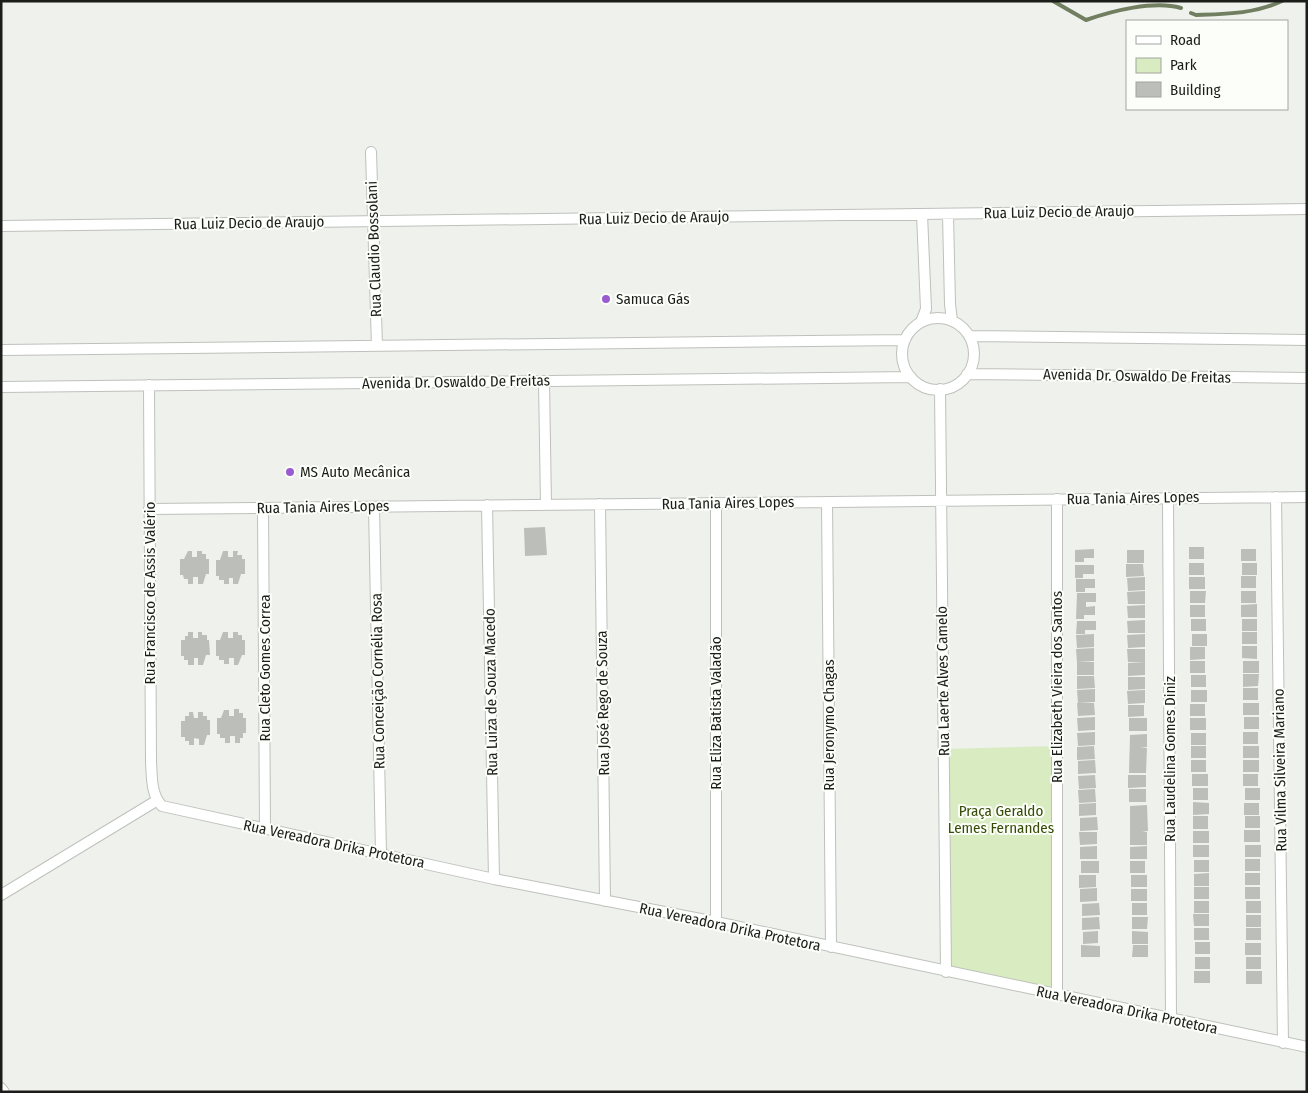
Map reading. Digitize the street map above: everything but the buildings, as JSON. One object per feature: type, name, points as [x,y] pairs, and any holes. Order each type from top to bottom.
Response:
[{"type":"street","name":"Rua Claudio Bossolani","points":[[371,152],[377,346]]},
{"type":"street","name":"Rua Luiz Decio de Araujo","points":[[1,226],[1307,209]]},
{"type":"street","points":[[921,322],[926,309],[922,214]]},
{"type":"street","points":[[948,214],[952,321]]},
{"type":"street","points":[[937,318],[952,321],[970,336],[973,344],[974,360],[967,374],[955,385],[940,389],[924,386],[911,377],[903,357],[905,340],[921,322],[937,318]]},
{"type":"street","points":[[970,336],[1307,340]]},
{"type":"street","points":[[1,350],[905,340]]},
{"type":"street","name":"Avenida Dr. Oswaldo De Freitas","points":[[967,374],[1307,378]]},
{"type":"street","name":"Avenida Dr. Oswaldo De Freitas","points":[[1,387],[911,377]]},
{"type":"street","points":[[544,381],[546,505]]},
{"type":"street","name":"Rua Francisco de Assis Valério","points":[[149,386],[151,762],[156,800]]},
{"type":"street","name":"Rua Laerte Alves Camelo","points":[[940,389],[946,972]]},
{"type":"street","name":"Rua Vilma Silveira Mariano","points":[[1276,497],[1284,1043]]},
{"type":"street","name":"Rua Tania Aires Lopes","points":[[150,509],[1307,497]]},
{"type":"street","name":"Rua Laudelina Gomes Diniz","points":[[1168,498],[1171,1019]]},
{"type":"street","name":"Rua Elizabeth Vieira dos Santos","points":[[1057,499],[1057,995]]},
{"type":"street","name":"Rua Jeronymo Chagas","points":[[827,502],[831,947]]},
{"type":"street","name":"Rua Eliza Batista Valadão","points":[[716,503],[716,922]]},
{"type":"street","name":"Rua José Rego de Souza","points":[[600,504],[605,901]]},
{"type":"street","name":"Rua Luiza de Souza Macedo","points":[[488,505],[494,878]]},
{"type":"street","name":"Rua Conceição Cornélia Rosa","points":[[374,507],[381,854]]},
{"type":"street","name":"Rua Cleto Gomes Correa","points":[[263,508],[265,829]]},
{"type":"street","points":[[1,895],[156,800]]},
{"type":"street","name":"Rua Vereadora Drika Protetora","points":[[156,800],[162,806],[381,854],[605,901],[716,922],[1307,1047]]},
{"type":"street","points":[[1,1088],[4,1092]]},
{"type":"green space","name":"Praça Geraldo Lemes Fernandes","points":[[1057,746],[1057,995],[946,972],[944,749]]},
{"type":"waterway","points":[[1053,1],[1086,20],[1120,10],[1146,6],[1158,5],[1181,8]]},
{"type":"waterway","points":[[1191,13],[1196,15],[1240,12],[1261,9],[1282,1]]},
{"type":"place","name":"Samuca Gás","points":[[606,299]]},
{"type":"place","name":"MS Auto Mecânica","points":[[290,472]]}]
